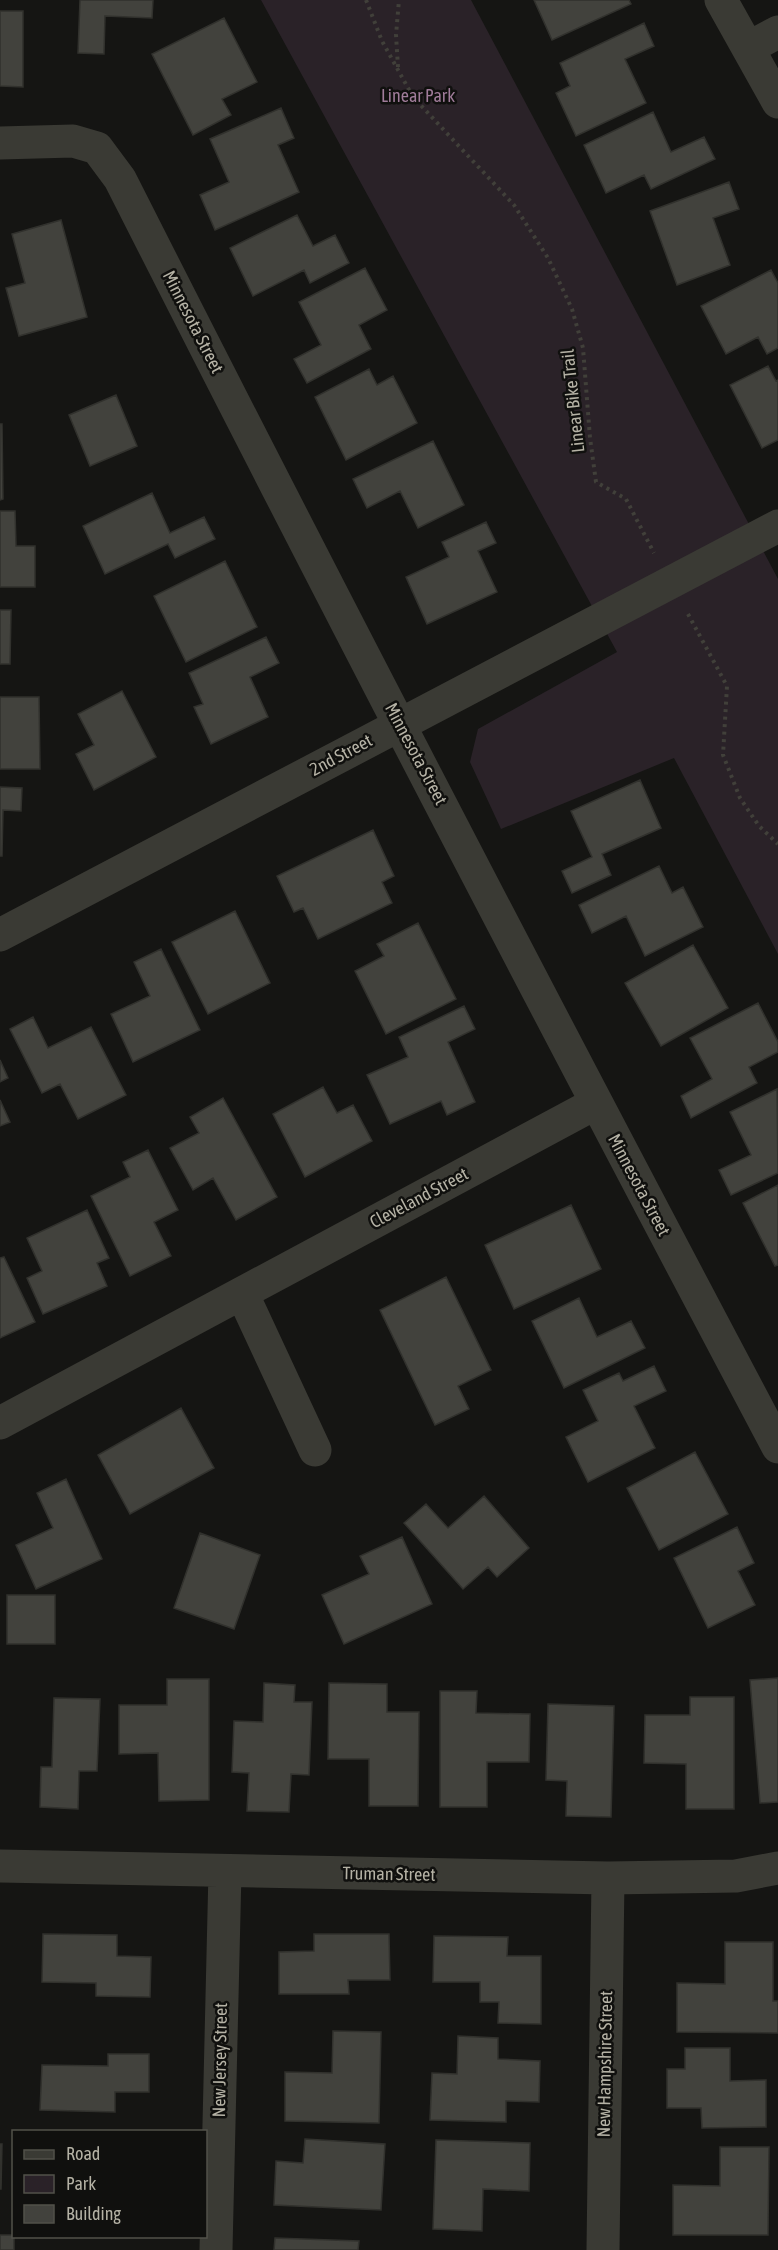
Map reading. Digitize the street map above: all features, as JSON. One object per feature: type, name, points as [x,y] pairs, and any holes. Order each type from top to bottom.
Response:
[{"type":"street","points":[[721,0],[778,102]]},
{"type":"street","points":[[748,48],[778,32]]},
{"type":"street","name":"Minnesota Street","points":[[0,142],[73,141],[97,148],[120,178],[267,470],[778,1448]]},
{"type":"street","name":"2nd Street","points":[[0,935],[778,526]]},
{"type":"street","name":"Cleveland Street","points":[[0,1423],[596,1103]]},
{"type":"street","points":[[242,1293],[315,1450]]},
{"type":"street","name":"Truman Street","points":[[0,1866],[608,1878],[736,1876],[778,1868]]},
{"type":"street","name":"New Jersey Street","points":[[216,2250],[225,1870]]},
{"type":"street","name":"New Hampshire Street","points":[[603,2250],[608,1878]]},
{"type":"path","name":"Linear Bike Trail","points":[[366,0],[382,41],[413,97],[514,205],[548,258],[572,309],[583,348],[596,482],[626,499],[654,551]]},
{"type":"path","name":"Linear Bike Trail","points":[[398,67],[396,35],[399,0]]},
{"type":"path","points":[[686,611],[727,686],[723,755],[740,798],[759,826],[778,844]]},
{"type":"green space","name":"Linear Park","points":[[261,0],[471,0],[778,579],[778,954],[674,758],[501,829],[470,762],[478,729],[617,652]]},
{"type":"building","points":[[80,0],[153,0],[152,18],[105,16],[104,54],[78,53]]},
{"type":"building","points":[[534,0],[629,0],[631,4],[552,40]]},
{"type":"building","points":[[0,11],[23,11],[23,87],[0,86]]},
{"type":"building","points":[[224,18],[257,82],[222,99],[231,115],[193,135],[152,54]]},
{"type":"building","points":[[644,23],[654,46],[625,59],[646,103],[576,136],[556,93],[570,86],[560,63]]},
{"type":"building","points":[[281,108],[294,138],[278,145],[299,192],[215,230],[200,195],[229,182],[210,139]]},
{"type":"building","points":[[653,112],[671,152],[704,137],[715,159],[651,189],[644,175],[606,193],[584,145]]},
{"type":"building","points":[[729,182],[739,209],[713,218],[730,265],[677,285],[650,211]]},
{"type":"building","points":[[297,215],[313,246],[335,235],[349,263],[310,283],[304,270],[253,296],[230,248]]},
{"type":"building","points":[[61,220],[87,317],[19,336],[6,288],[25,283],[12,234]]},
{"type":"building","points":[[365,268],[387,310],[359,325],[371,349],[307,383],[294,359],[321,345],[299,302]]},
{"type":"building","points":[[771,270],[778,283],[778,348],[767,354],[758,337],[726,354],[701,306]]},
{"type":"building","points":[[768,366],[776,381],[778,380],[778,440],[762,448],[730,385]]},
{"type":"building","points":[[369,369],[377,385],[393,376],[417,423],[346,460],[315,397]]},
{"type":"building","points":[[116,395],[137,446],[90,466],[69,415]]},
{"type":"building","points":[[0,424],[2,424],[3,499],[0,500]]},
{"type":"building","points":[[433,441],[464,505],[418,528],[400,491],[367,508],[353,479]]},
{"type":"building","points":[[152,493],[170,533],[204,517],[215,539],[175,558],[168,544],[105,574],[83,526]]},
{"type":"building","points":[[0,511],[15,511],[16,546],[35,546],[35,587],[0,587]]},
{"type":"building","points":[[486,522],[496,543],[478,551],[497,592],[427,624],[406,577],[449,557],[442,542]]},
{"type":"building","points":[[225,561],[257,627],[186,662],[154,596]]},
{"type":"building","points":[[0,610],[11,610],[10,664],[0,664]]},
{"type":"building","points":[[266,637],[279,663],[250,677],[268,717],[211,744],[194,707],[203,704],[189,673]]},
{"type":"building","points":[[122,691],[156,757],[94,790],[76,754],[94,745],[78,714]]},
{"type":"building","points":[[0,697],[39,697],[40,769],[0,769]]},
{"type":"building","points":[[640,780],[661,828],[602,854],[611,875],[572,893],[562,871],[592,857],[571,811]]},
{"type":"building","points":[[0,787],[22,788],[21,811],[3,810],[2,856],[0,856]]},
{"type":"building","points":[[373,830],[394,876],[382,882],[392,903],[318,939],[303,908],[294,912],[277,876]]},
{"type":"building","points":[[659,866],[672,893],[683,887],[703,927],[645,956],[626,916],[592,933],[579,905]]},
{"type":"building","points":[[235,911],[270,983],[208,1014],[172,942]]},
{"type":"building","points":[[418,923],[456,999],[386,1034],[355,971],[384,956],[377,944]]},
{"type":"building","points":[[693,945],[728,1008],[661,1046],[625,983]]},
{"type":"building","points":[[161,949],[200,1030],[133,1062],[111,1014],[150,996],[134,962]]},
{"type":"building","points":[[758,1003],[778,1042],[778,1052],[749,1067],[757,1083],[691,1118],[681,1096],[712,1079],[690,1038]]},
{"type":"building","points":[[464,1006],[475,1029],[448,1042],[475,1102],[447,1115],[441,1101],[390,1124],[367,1075],[408,1057],[399,1037]]},
{"type":"building","points":[[33,1017],[48,1048],[91,1027],[126,1095],[78,1119],[60,1084],[42,1093],[10,1029]]},
{"type":"building","points":[[0,1060],[8,1078],[0,1082]]},
{"type":"building","points":[[323,1087],[337,1113],[353,1105],[372,1141],[305,1177],[273,1114]]},
{"type":"building","points":[[777,1089],[778,1173],[731,1195],[719,1170],[751,1155],[730,1112]]},
{"type":"building","points":[[223,1098],[277,1197],[236,1220],[213,1178],[193,1190],[170,1148],[199,1133],[190,1117]]},
{"type":"building","points":[[0,1100],[10,1122],[0,1126]]},
{"type":"building","points":[[148,1150],[178,1210],[154,1222],[171,1256],[130,1276],[91,1196],[130,1177],[123,1162]]},
{"type":"building","points":[[778,1185],[778,1265],[775,1266],[743,1203]]},
{"type":"building","points":[[571,1205],[601,1269],[514,1309],[485,1245]]},
{"type":"building","points":[[87,1210],[109,1258],[97,1263],[107,1286],[43,1314],[27,1278],[42,1271],[27,1238]]},
{"type":"building","points":[[4,1257],[35,1322],[0,1338],[0,1258]]},
{"type":"building","points":[[446,1277],[491,1370],[458,1386],[469,1409],[435,1425],[380,1310]]},
{"type":"building","points":[[579,1298],[597,1337],[631,1321],[645,1348],[564,1388],[532,1321]]},
{"type":"building","points":[[654,1366],[666,1391],[634,1406],[655,1448],[588,1482],[566,1437],[598,1421],[583,1390],[619,1373],[623,1381]]},
{"type":"building","points":[[181,1408],[214,1468],[130,1514],[98,1455]]},
{"type":"building","points":[[695,1452],[728,1514],[659,1550],[627,1488]]},
{"type":"building","points":[[66,1479],[102,1559],[36,1589],[16,1545],[53,1528],[37,1493]]},
{"type":"building","points":[[484,1496],[529,1548],[497,1577],[488,1567],[463,1589],[404,1523],[426,1504],[448,1528]]},
{"type":"building","points":[[737,1527],[754,1563],[738,1571],[755,1605],[708,1628],[674,1558]]},
{"type":"building","points":[[200,1533],[260,1555],[234,1629],[174,1608]]},
{"type":"building","points":[[402,1537],[432,1604],[344,1644],[322,1595],[369,1574],[360,1556]]},
{"type":"building","points":[[7,1595],[55,1595],[55,1644],[7,1644]]},
{"type":"building","points":[[778,1678],[778,1802],[760,1803],[750,1680]]},
{"type":"building","points":[[167,1679],[209,1679],[209,1800],[159,1801],[158,1753],[119,1754],[119,1705],[167,1705]]},
{"type":"building","points":[[264,1683],[295,1685],[294,1702],[312,1702],[309,1775],[291,1774],[289,1812],[247,1811],[249,1773],[232,1772],[234,1721],[263,1722]]},
{"type":"building","points":[[329,1683],[387,1684],[387,1712],[419,1712],[418,1806],[369,1806],[369,1759],[328,1759]]},
{"type":"building","points":[[440,1691],[477,1691],[476,1713],[530,1714],[529,1762],[487,1762],[487,1807],[440,1807]]},
{"type":"building","points":[[690,1697],[734,1697],[734,1809],[686,1809],[686,1764],[644,1763],[645,1715],[690,1715]]},
{"type":"building","points":[[54,1698],[100,1699],[97,1771],[79,1771],[78,1809],[40,1807],[41,1767],[52,1767]]},
{"type":"building","points":[[548,1704],[614,1706],[611,1817],[566,1816],[567,1781],[546,1780]]},
{"type":"building","points":[[43,1934],[117,1935],[117,1956],[151,1957],[150,1997],[96,1996],[96,1983],[42,1982]]},
{"type":"building","points":[[314,1934],[389,1934],[390,1980],[348,1980],[349,1994],[279,1994],[279,1952],[314,1951]]},
{"type":"building","points":[[434,1936],[508,1937],[507,1956],[541,1956],[541,2024],[498,2023],[499,2002],[480,2002],[480,1982],[433,1982]]},
{"type":"building","points":[[725,1942],[773,1942],[773,2001],[778,2001],[778,2033],[677,2032],[677,1983],[725,1984]]},
{"type":"building","points":[[333,2031],[381,2032],[379,2123],[285,2121],[285,2072],[332,2073]]},
{"type":"building","points":[[458,2036],[498,2038],[498,2059],[540,2061],[539,2102],[506,2101],[506,2122],[430,2120],[432,2073],[457,2074]]},
{"type":"building","points":[[685,2048],[730,2048],[730,2081],[766,2080],[766,2127],[702,2128],[701,2108],[667,2108],[667,2069],[685,2069]]},
{"type":"building","points":[[108,2054],[149,2054],[149,2092],[115,2092],[115,2112],[40,2110],[42,2065],[108,2066]]},
{"type":"building","points":[[305,2139],[385,2144],[381,2210],[274,2205],[276,2161],[303,2163]]},
{"type":"building","points":[[436,2140],[530,2143],[529,2191],[483,2189],[482,2231],[433,2229]]},
{"type":"building","points":[[0,2144],[2,2144],[1,2189],[0,2189]]},
{"type":"building","points":[[720,2147],[769,2147],[768,2235],[673,2235],[673,2185],[720,2186]]},
{"type":"building","points":[[0,2235],[12,2235],[14,2250],[0,2250]]},
{"type":"building","points":[[275,2238],[359,2241],[358,2250],[274,2250]]}]
